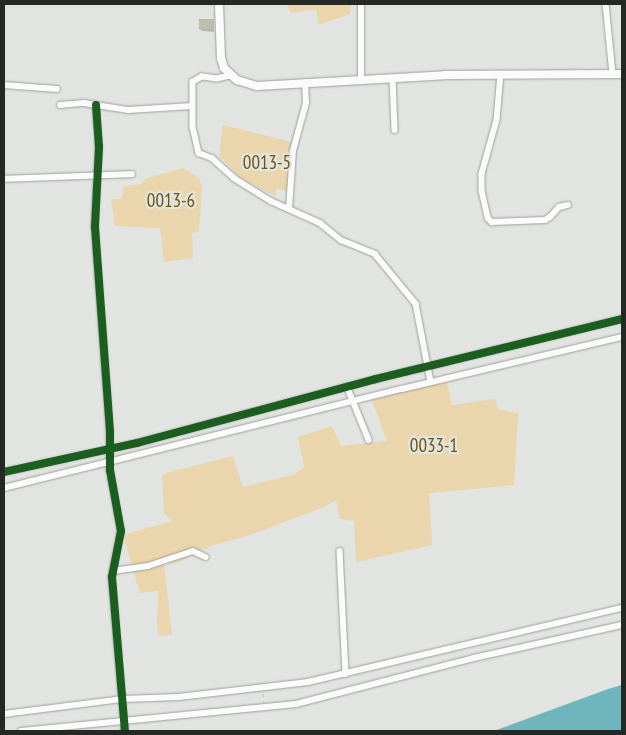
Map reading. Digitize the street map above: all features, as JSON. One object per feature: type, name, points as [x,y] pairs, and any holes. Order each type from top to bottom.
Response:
[{"type":"main road","points":[[219,4],[221,58],[224,68],[230,76],[242,83],[257,86],[501,74],[622,74]]},
{"type":"street","points":[[361,4],[361,80]]},
{"type":"street","points":[[606,4],[613,74]]},
{"type":"street","points":[[501,74],[497,120],[482,174],[482,191],[488,218],[492,222],[545,220],[550,218],[559,206],[568,205]]},
{"type":"street","points":[[230,76],[195,79],[192,88],[193,127],[199,153],[217,162],[234,178],[290,209],[320,223],[342,240],[375,254],[416,304],[430,380]]},
{"type":"street","points":[[393,78],[395,130]]},
{"type":"street","points":[[290,209],[293,152],[306,103],[305,83]]},
{"type":"street","points":[[4,85],[57,89]]},
{"type":"street","points":[[60,105],[78,102],[128,110],[192,106]]},
{"type":"street","points":[[96,106],[99,147],[96,175],[95,227],[110,463],[121,531],[113,571],[125,731]]},
{"type":"street","points":[[4,179],[132,174]]},
{"type":"street","points":[[4,472],[251,414],[347,386],[622,319]]},
{"type":"street","points":[[4,488],[352,402],[430,380],[622,338]]},
{"type":"street","points":[[347,386],[352,402],[370,440]]},
{"type":"street","points":[[113,571],[148,566],[193,551],[206,557]]},
{"type":"street","points":[[340,551],[346,674]]},
{"type":"street","points":[[4,714],[308,682],[622,608]]},
{"type":"street","points":[[21,731],[123,718],[296,704],[474,658],[622,625]]},
{"type":"path","points":[[262,687],[264,708]]},
{"type":"green space","points":[[287,4],[351,4],[350,14],[319,25],[316,9],[291,13]]},
{"type":"green space","name":"0013-5","points":[[223,125],[296,143],[293,193],[277,188],[275,196],[240,177],[219,156]]},
{"type":"green space","name":"0013-6","points":[[183,168],[199,178],[202,185],[199,231],[192,233],[193,258],[164,262],[160,228],[115,226],[111,199],[121,199],[124,186],[142,184],[145,179]]},
{"type":"green space","name":"0033-1","points":[[446,379],[452,405],[495,399],[498,409],[518,413],[514,485],[429,493],[432,545],[356,562],[354,521],[340,519],[336,500],[324,507],[253,534],[211,546],[179,562],[164,564],[172,635],[159,636],[157,626],[158,591],[140,593],[123,535],[172,521],[164,513],[162,476],[166,473],[233,456],[243,487],[293,475],[304,467],[298,437],[332,426],[341,446],[387,441],[371,398]]},
{"type":"water","points":[[622,685],[622,731],[494,731],[608,689]]},
{"type":"building","points":[[199,19],[214,19],[214,29],[199,29]]},
{"type":"cycle path","points":[[96,105],[99,147],[95,227],[110,432],[110,470],[121,531],[112,577],[125,731]]},
{"type":"cycle path","points":[[4,472],[137,443],[376,379],[622,319]]}]
